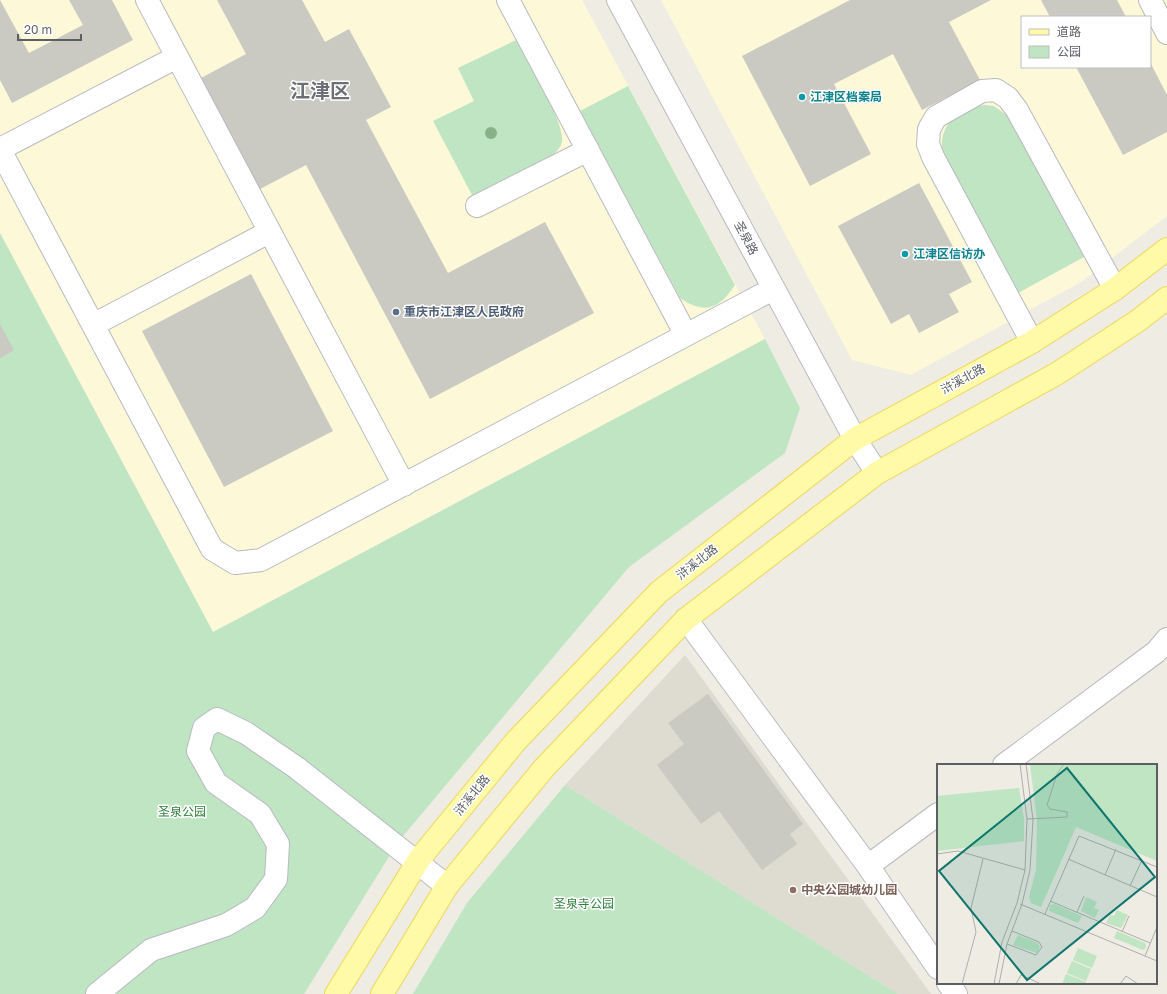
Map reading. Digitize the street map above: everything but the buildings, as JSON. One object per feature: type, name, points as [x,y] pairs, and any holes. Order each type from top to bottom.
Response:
[{"type":"main road","name":"浒溪北路","points":[[336,994],[417,862],[516,741],[659,592],[855,439],[1032,342],[1115,289],[1167,249]]},
{"type":"main road","points":[[382,994],[447,886],[544,768],[686,619],[877,473],[1058,373],[1139,320],[1167,298]]},
{"type":"street","points":[[147,0],[404,485]]},
{"type":"street","points":[[508,0],[686,335]]},
{"type":"street","name":"圣泉路","points":[[618,0],[855,439],[877,473]]},
{"type":"street","points":[[1150,0],[1167,33]]},
{"type":"street","points":[[177,57],[0,150],[212,549],[235,563],[261,560],[774,289]]},
{"type":"street","points":[[1032,342],[933,158],[928,144],[929,129],[936,117],[982,91],[996,90],[1008,98],[1017,110],[1115,289]]},
{"type":"street","points":[[477,206],[588,150]]},
{"type":"street","points":[[93,325],[270,232]]},
{"type":"street","points":[[686,619],[868,866],[937,967]]},
{"type":"street","points":[[1005,764],[1156,652],[1167,639]]},
{"type":"street","points":[[97,994],[151,950],[226,925],[255,908],[276,879],[278,844],[260,814],[216,783],[198,751],[204,728],[217,719],[246,733],[297,768],[447,886]]},
{"type":"street","points":[[868,866],[937,815]]},
{"type":"street","points":[[949,984],[956,994]]},
{"type":"shaded area","name":"重庆市江津区人民政府","points":[[0,0],[582,0],[765,339],[213,632],[0,233]]},
{"type":"shaded area","points":[[661,0],[1167,0],[1167,216],[1081,282],[911,375],[852,360]]},
{"type":"shaded area","name":"中央公园城幼儿园","points":[[685,655],[931,994],[898,994],[565,785]]},
{"type":"green space","points":[[516,40],[551,105],[561,131],[562,141],[560,147],[547,160],[473,197],[433,121],[474,101],[458,68]]},
{"type":"green space","points":[[628,86],[735,285],[723,300],[711,307],[697,307],[680,298],[580,111]]},
{"type":"green space","points":[[985,105],[994,106],[1012,119],[1084,257],[1018,293],[943,156],[943,136],[951,121],[965,110]]},
{"type":"green space","name":"圣泉公园","points":[[0,233],[213,632],[765,339],[800,408],[785,453],[629,567],[398,842],[304,994],[0,994]]},
{"type":"green space","name":"圣泉寺公园","points":[[565,785],[898,994],[413,994],[467,903]]},
{"type":"place","name":"江津区档案局","points":[[802,97]]},
{"type":"place","name":"江津区信访办","points":[[905,254]]},
{"type":"place","name":"重庆市江津区人民政府","points":[[396,312]]},
{"type":"place","name":"中央公园城幼儿园","points":[[793,890]]},
{"type":"district","name":"江津区","points":[[320,91]]}]
